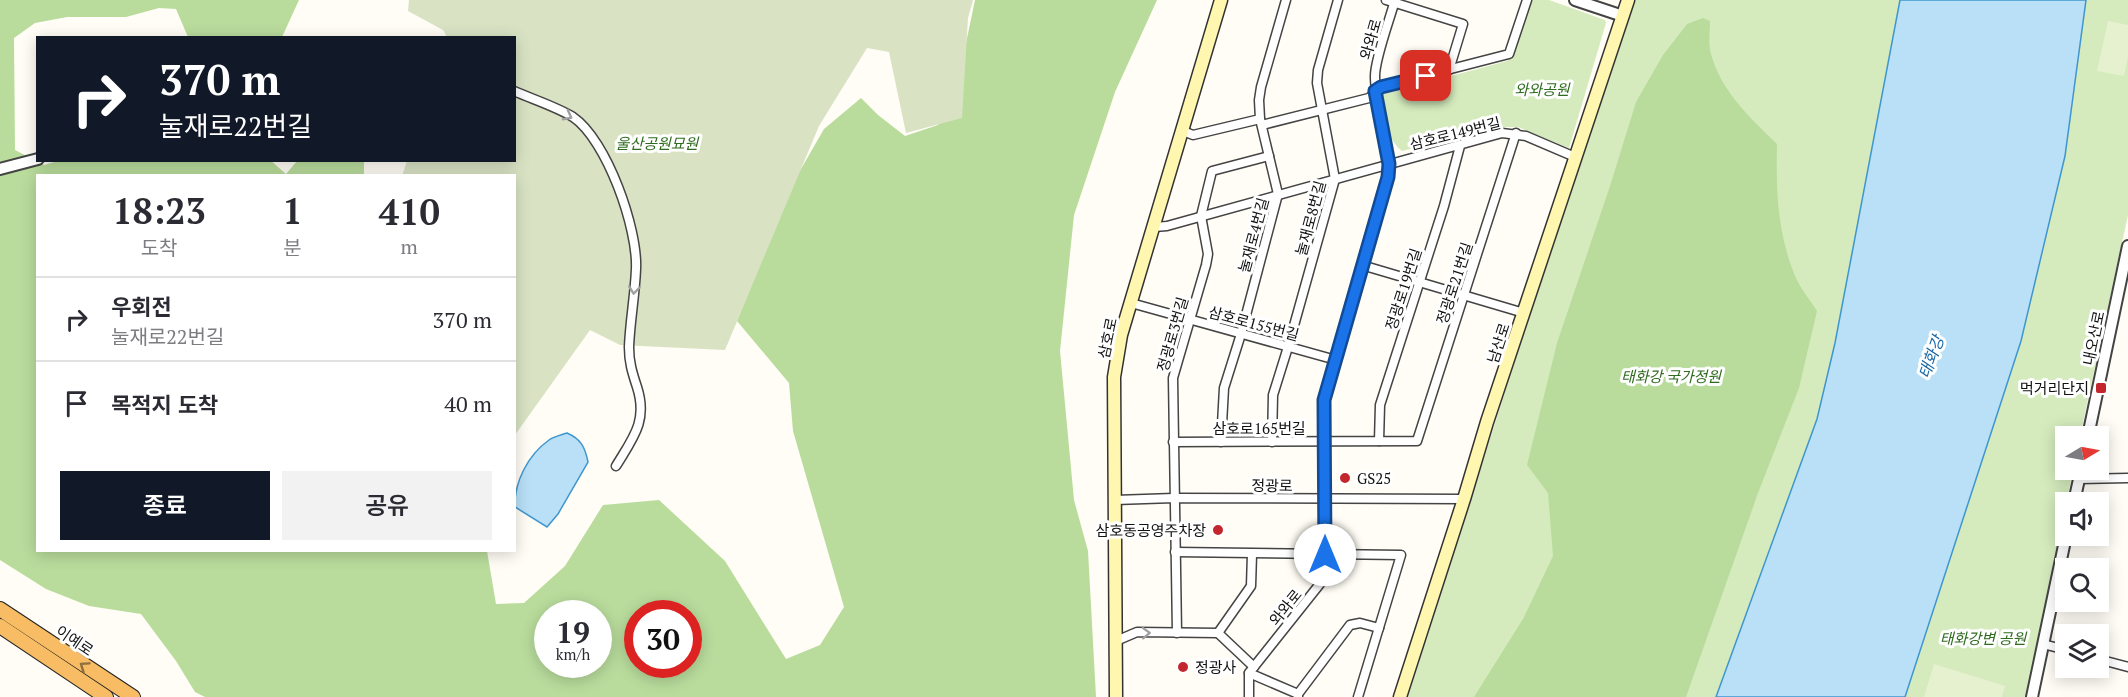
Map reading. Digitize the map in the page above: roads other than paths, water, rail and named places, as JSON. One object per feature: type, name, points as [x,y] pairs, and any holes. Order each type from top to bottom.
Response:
[{"type":"highway","name":"이예로","points":[[0,609],[133,697]]},
{"type":"highway","name":"이예로","points":[[0,626],[106,697]]},
{"type":"main road","name":"삼호로","points":[[1116,697],[1114,377],[1121,335],[1221,0]]},
{"type":"main road","name":"남산로","points":[[1400,697],[1628,0]]},
{"type":"street","name":"눌재로4번길","points":[[1221,442],[1224,387],[1241,334],[1278,194],[1261,122],[1259,100],[1260,87],[1286,0]]},
{"type":"street","name":"눌재로8번길","points":[[1272,442],[1273,394],[1335,179],[1317,83],[1318,70],[1338,0]]},
{"type":"street","points":[[1183,131],[1193,135],[1369,98],[1381,87],[1509,54],[1527,0]]},
{"type":"street","points":[[1575,0],[1623,16]]},
{"type":"street","points":[[1392,1],[1463,24],[1449,70]]},
{"type":"street","name":"와와로","points":[[1252,670],[1323,580],[1325,555],[1324,400],[1365,266],[1388,177],[1389,164],[1375,91],[1376,68],[1392,1]]},
{"type":"street","points":[[516,92],[573,117],[593,136],[622,199],[633,235],[637,268],[629,348],[630,368],[638,388],[642,413],[638,431],[616,466]]},
{"type":"street","name":"삼호로149번길","points":[[1154,227],[1167,226],[1502,133],[1516,134],[1545,143],[1575,157]]},
{"type":"street","name":"정광로21번길","points":[[1417,441],[1516,134]]},
{"type":"street","name":"정광로19번길","points":[[1379,441],[1380,405],[1460,146]]},
{"type":"street","points":[[1201,216],[1212,171],[1269,156]]},
{"type":"street","points":[[0,169],[36,160]]},
{"type":"street","name":"정광로3번길","points":[[1178,633],[1173,378],[1208,254],[1201,216]]},
{"type":"street","name":"내오산로","points":[[2090,426],[2128,246]]},
{"type":"street","points":[[1365,266],[1524,313]]},
{"type":"street","name":"삼호로155번길","points":[[1131,303],[1336,360]]},
{"type":"street","name":"삼호로165번길","points":[[1173,442],[1417,441]]},
{"type":"street","points":[[2109,476],[2128,478]]},
{"type":"street","name":"정광로","points":[[1115,500],[1174,498],[1464,499]]},
{"type":"street","points":[[2032,697],[2064,546]]},
{"type":"street","points":[[1175,552],[1401,555],[1358,697]]},
{"type":"street","points":[[1218,633],[1251,586],[1252,554]]},
{"type":"street","points":[[1116,641],[1137,632],[1218,633],[1252,670],[1298,696],[1350,625],[1360,623],[1379,628]]},
{"type":"street","points":[[2043,644],[2055,647]]},
{"type":"street","points":[[2109,662],[2128,667]]},
{"type":"street","points":[[1250,697],[1252,670]]},
{"type":"water","name":"태화강","points":[[1900,0],[2086,0],[2065,156],[2021,341],[1905,697],[1716,697],[1817,419],[1835,343]]},
{"type":"water","points":[[567,433],[576,438],[582,444],[588,462],[558,514],[547,527],[516,508],[516,493],[529,461],[541,446]]},
{"type":"place","name":"먹거리단지","points":[[2101,388]]},
{"type":"place","name":"GS25","points":[[1345,478]]},
{"type":"place","name":"삼호동공영주차장","points":[[1218,530]]},
{"type":"place","name":"정광사","points":[[1183,667]]},
{"type":"park label","name":"와와공원","points":[[1542,89]]},
{"type":"park label","name":"울산공원묘원","points":[[657,143]]},
{"type":"park label","name":"태화강 국가정원","points":[[1671,376]]},
{"type":"park label","name":"태화강변 공원","points":[[1983,638]]}]
